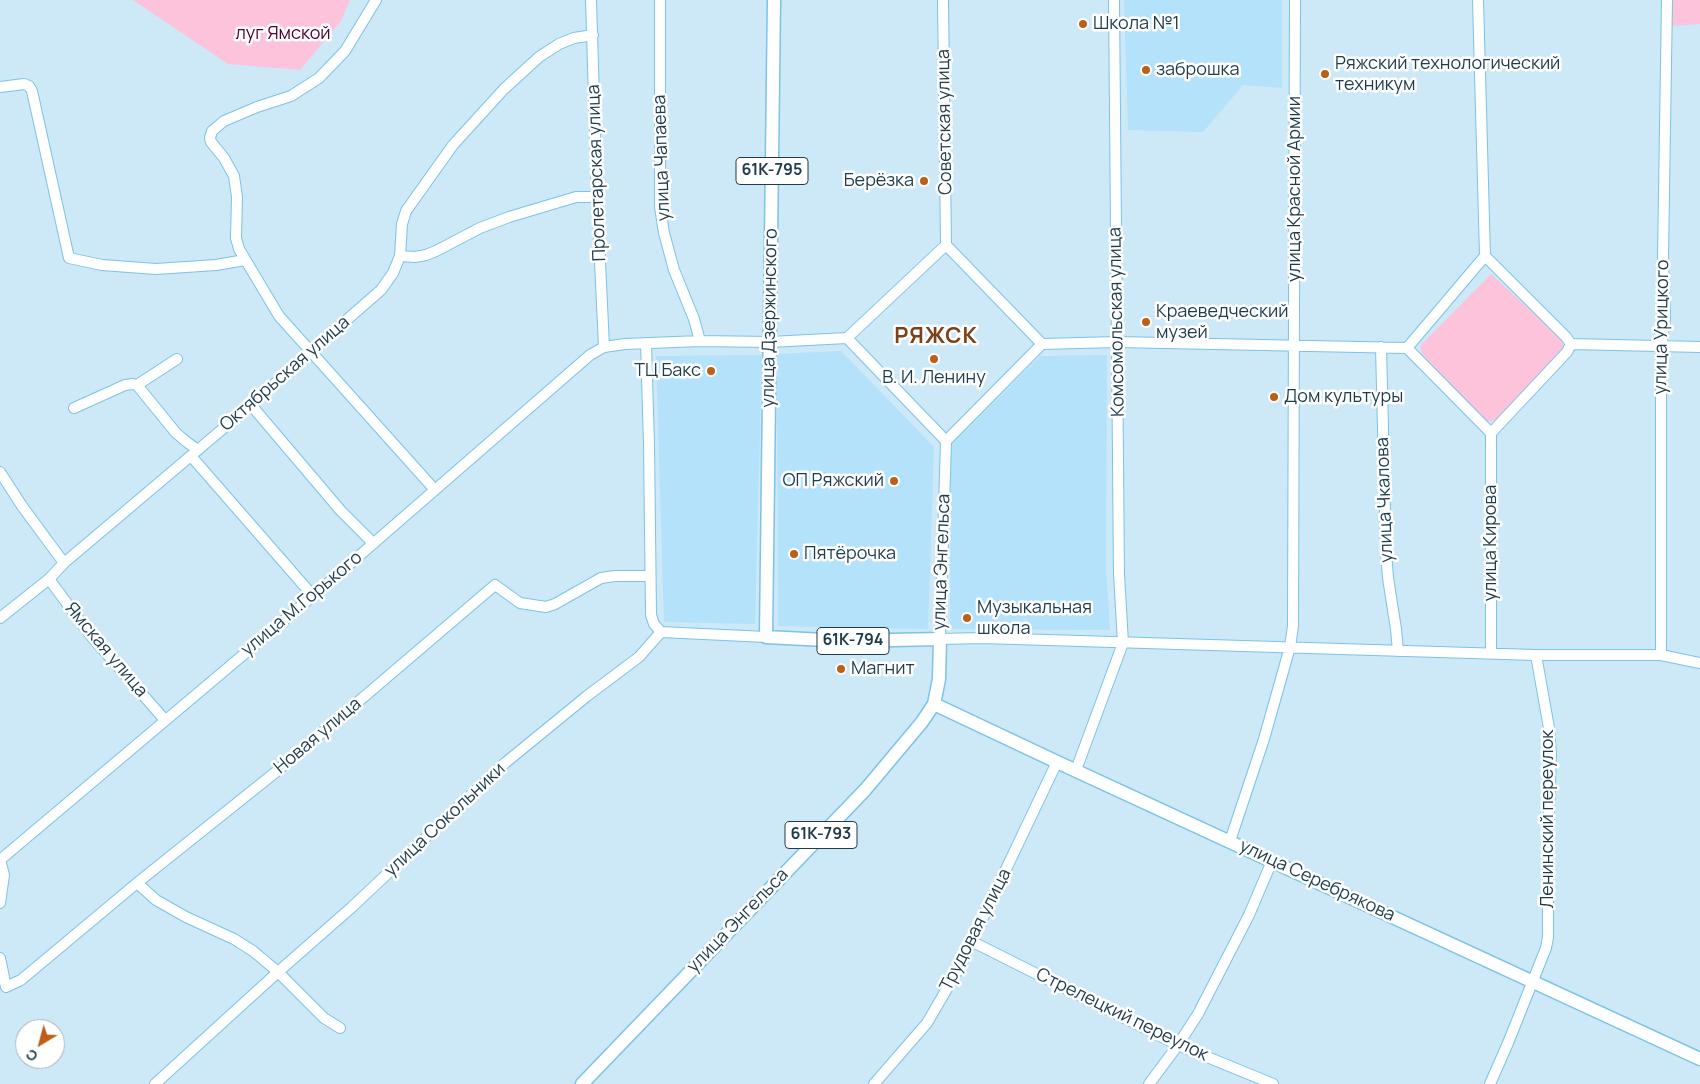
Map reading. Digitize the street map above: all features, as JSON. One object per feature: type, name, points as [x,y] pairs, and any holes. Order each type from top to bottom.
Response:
[{"type":"main road","name":"улица Дзержинского","points":[[766,637],[774,0]]},
{"type":"main road","name":"61К-794","points":[[766,637],[845,641],[940,639]]},
{"type":"main road","name":"улица Энгельса","points":[[582,1084],[864,790],[922,722],[934,704],[939,679],[940,639]]},
{"type":"main road","name":"улица Серебрякова","points":[[934,704],[1700,1059]]},
{"type":"street","points":[[376,0],[345,52],[319,78],[291,96],[257,107],[224,121],[210,134],[211,142],[224,158],[234,176],[237,212],[236,238],[239,249],[279,316],[435,490]]},
{"type":"street","name":"Пролетарская улица","points":[[591,0],[604,346]]},
{"type":"street","name":"улица Чапаева","points":[[660,0],[660,207],[664,233],[674,270],[694,319],[700,341]]},
{"type":"street","name":"Советская улица","points":[[943,0],[946,245]]},
{"type":"street","name":"Комсомольская улица","points":[[1114,0],[1119,574],[1123,643]]},
{"type":"street","name":"улица Красной Армии","points":[[1230,841],[1264,739],[1290,647],[1293,626],[1295,0]]},
{"type":"street","points":[[1407,348],[1485,256],[1478,0]]},
{"type":"street","name":"улица Урицкого","points":[[1661,655],[1661,347],[1665,319],[1663,257],[1667,0]]},
{"type":"street","points":[[593,35],[574,38],[559,44],[539,57],[504,89],[453,145],[406,211],[402,224],[400,256],[415,257],[436,251],[480,228],[508,217],[576,198],[597,197]]},
{"type":"street","points":[[0,87],[24,84],[29,86],[32,91],[69,258],[102,265],[156,269],[216,265],[245,260]]},
{"type":"street","points":[[604,346],[700,341],[770,342],[846,338],[946,245],[1042,344]]},
{"type":"street","name":"Октябрьская улица","points":[[0,618],[49,579],[64,563],[251,406],[311,350],[380,290],[393,273],[400,256]]},
{"type":"street","points":[[1485,256],[1571,344],[1700,347]]},
{"type":"street","points":[[846,338],[946,440],[1042,344],[1117,342],[1407,348],[1491,433],[1567,352],[1571,344]]},
{"type":"street","points":[[646,343],[649,444],[650,615],[654,624],[661,632],[766,637]]},
{"type":"street","name":"улица М.Горького","points":[[0,860],[313,596],[580,362],[604,346]]},
{"type":"street","name":"улица Чкалова","points":[[1380,347],[1387,560],[1398,651]]},
{"type":"street","points":[[74,408],[125,385],[138,385],[177,359]]},
{"type":"street","points":[[138,385],[313,596]]},
{"type":"street","points":[[251,406],[341,512],[373,544]]},
{"type":"street","name":"улица Кирова","points":[[1491,433],[1491,654]]},
{"type":"street","name":"улица Энгельса","points":[[940,639],[946,440]]},
{"type":"street","points":[[0,472],[22,506],[64,563]]},
{"type":"street","name":"Новая улица","points":[[0,958],[6,987],[21,980],[137,883],[277,771],[495,585],[520,603],[546,607],[555,604],[601,578],[650,576]]},
{"type":"street","name":"Ямская улица","points":[[49,579],[92,636],[165,720]]},
{"type":"street","name":"улица Сокольники","points":[[155,1084],[352,907],[505,763],[587,696],[639,657],[661,632]]},
{"type":"street","points":[[940,639],[982,638],[1536,655],[1661,655],[1700,663]]},
{"type":"street","points":[[1076,770],[1123,643]]},
{"type":"street","name":"Ленинский переулок","points":[[1490,1084],[1546,948],[1548,937],[1548,832],[1551,754],[1549,728],[1536,655]]},
{"type":"street","name":"Трудовая улица","points":[[874,1084],[928,1023],[973,942],[1057,762]]},
{"type":"street","points":[[0,860],[4,875],[0,903]]},
{"type":"street","points":[[1149,1084],[1198,1014],[1249,915],[1272,861]]},
{"type":"street","points":[[137,883],[156,900],[186,917],[234,939],[253,951],[278,972],[324,1018],[340,1028]]},
{"type":"street","name":"Стрелецкий переулок","points":[[973,942],[1178,1045],[1273,1084]]},
{"type":"shaded area","points":[[1124,0],[1282,0],[1282,88],[1243,85],[1203,132],[1128,130]]},
{"type":"shaded area","points":[[841,351],[934,447],[928,629],[778,626],[777,354]]},
{"type":"shaded area","points":[[762,355],[755,624],[664,622],[656,356]]},
{"type":"shaded area","points":[[1107,355],[1106,567],[1110,630],[950,629],[951,444],[1041,356]]},
{"type":"green space","name":"луг Ямской","points":[[133,0],[350,0],[341,21],[300,70],[228,64]]},
{"type":"green space","points":[[1672,0],[1700,0],[1700,24],[1672,26]]},
{"type":"green space","points":[[1491,274],[1563,340],[1563,351],[1498,420],[1486,421],[1422,354],[1420,346]]},
{"type":"place","name":"Школа №1","points":[[1083,24]]},
{"type":"place","name":"заброшка","points":[[1146,70]]},
{"type":"place","name":"Ряжский технологический техникум","points":[[1325,74]]},
{"type":"place","name":"Берёзка","points":[[924,181]]},
{"type":"place","name":"Краеведческий музей","points":[[1146,322]]},
{"type":"place","name":"В. И. Ленину","points":[[934,359]]},
{"type":"place","name":"ТЦ Бакс","points":[[711,371]]},
{"type":"place","name":"Дом культуры","points":[[1274,397]]},
{"type":"place","name":"ОП Ряжский","points":[[894,481]]},
{"type":"place","name":"Пятёрочка","points":[[794,554]]},
{"type":"place","name":"Музыкальная школа","points":[[967,618]]},
{"type":"place","name":"Магнит","points":[[841,669]]},
{"type":"district","name":"РЯЖСК","points":[[936,337]]}]
